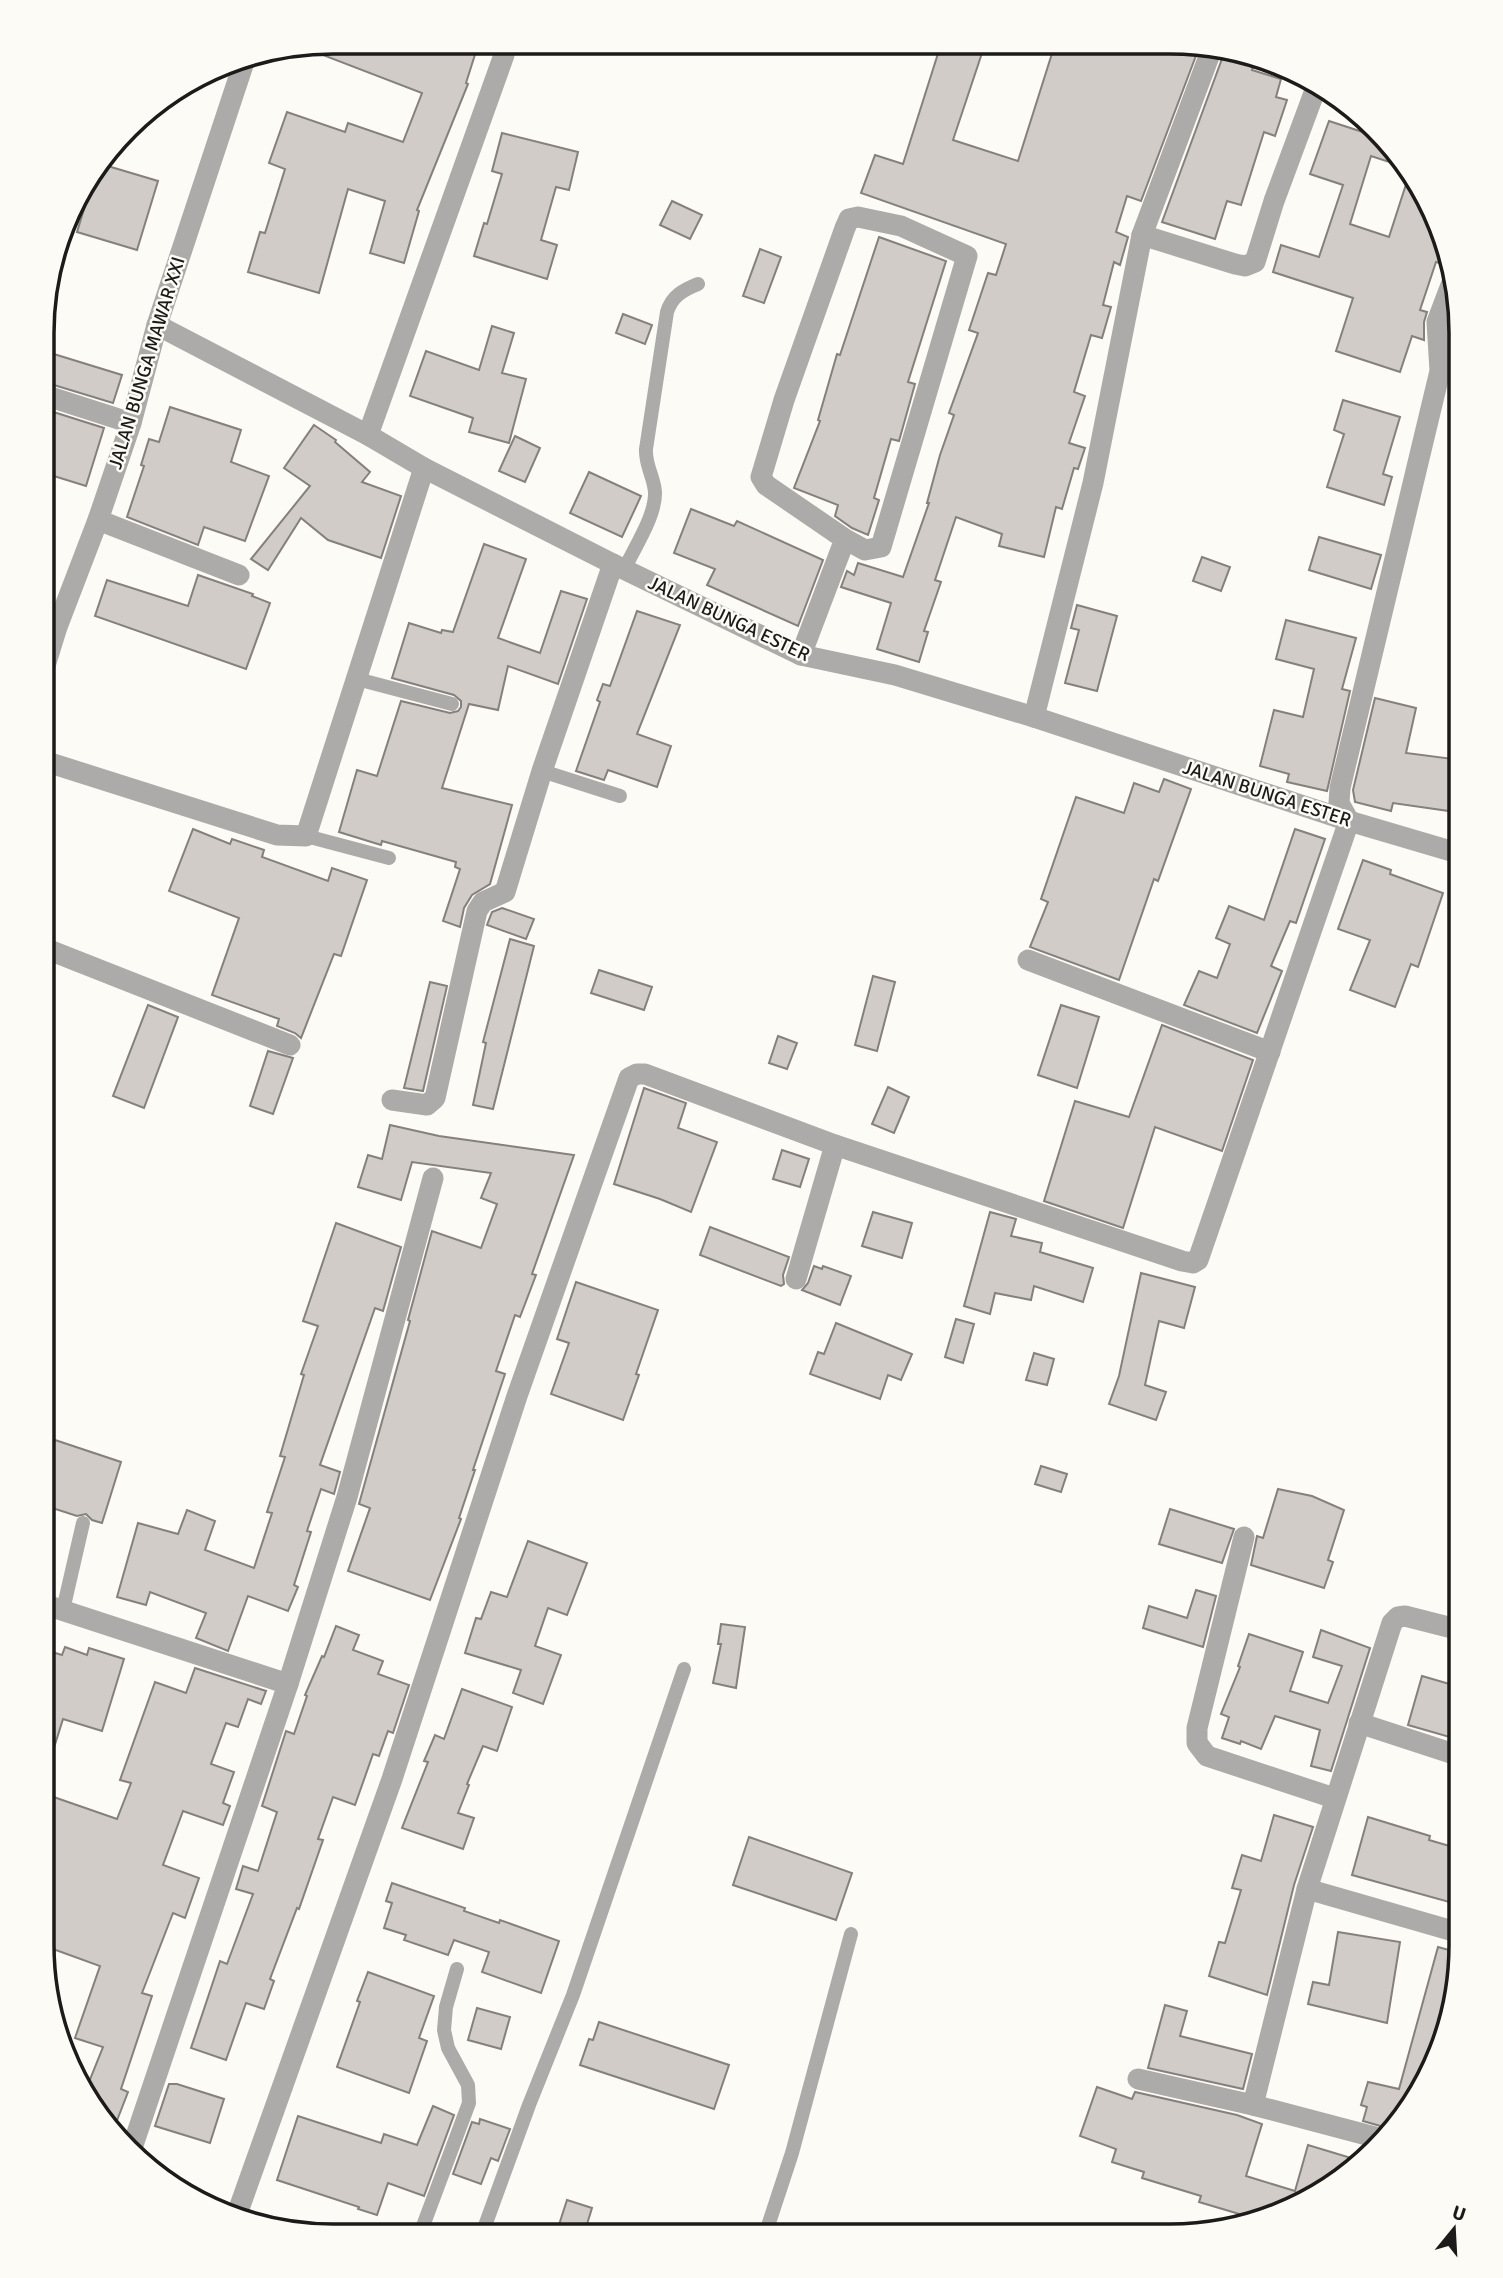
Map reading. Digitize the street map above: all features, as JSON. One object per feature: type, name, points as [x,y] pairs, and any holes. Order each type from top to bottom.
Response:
[{"type":"street","points":[[368,435],[504,55]]},
{"type":"street","points":[[1034,717],[1093,483],[1142,234],[1209,57]]},
{"type":"street","name":"JALAN BUNGA MAWAR XXI","points":[[54,616],[98,520],[131,423],[157,325],[241,70]]},
{"type":"street","points":[[1142,234],[1236,264],[1245,266],[1255,262],[1274,201],[1313,95]]},
{"type":"street","points":[[858,217],[901,226],[967,256],[881,547],[865,550],[845,539],[766,485],[761,477],[784,400],[845,229],[849,219],[858,217]]},
{"type":"street","points":[[241,2208],[392,1779],[517,1396],[627,1082],[633,1076],[645,1074],[835,1145],[1169,1257],[1193,1263],[1201,1255],[1349,821],[1339,803],[1340,788],[1440,371],[1437,323],[1446,298]]},
{"type":"street","name":"JALAN BUNGA ESTER","points":[[157,325],[368,435],[424,468],[618,567],[801,655],[895,675],[1034,717],[1349,821],[1449,850]]},
{"type":"street","points":[[54,398],[131,423]]},
{"type":"street","points":[[54,764],[277,835],[306,836],[424,468]]},
{"type":"street","points":[[98,520],[239,575]]},
{"type":"street","points":[[801,655],[845,539]]},
{"type":"street","points":[[391,1100],[426,1105],[435,1098],[477,911],[483,902],[505,892],[542,771],[618,567]]},
{"type":"street","points":[[54,952],[290,1045]]},
{"type":"street","points":[[1028,961],[1270,1052]]},
{"type":"street","points":[[796,1279],[835,1145]]},
{"type":"street","points":[[135,2141],[288,1684],[347,1497],[433,1178]]},
{"type":"street","points":[[1244,1537],[1197,1728],[1197,1743],[1207,1756],[1334,1798]]},
{"type":"street","points":[[54,1607],[288,1684]]},
{"type":"street","points":[[1253,2105],[1307,1889],[1392,1623],[1396,1618],[1405,1616],[1449,1627]]},
{"type":"street","points":[[1359,1724],[1449,1753]]},
{"type":"street","points":[[1307,1889],[1449,1930]]},
{"type":"street","points":[[1138,2079],[1253,2105],[1373,2136]]},
{"type":"lane","points":[[618,567],[653,509],[655,491],[647,468],[646,449],[667,312],[681,291],[698,284]]},
{"type":"lane","points":[[357,679],[453,704]]},
{"type":"lane","points":[[542,771],[620,796]]},
{"type":"lane","points":[[306,836],[389,858]]},
{"type":"lane","points":[[54,1604],[83,1523]]},
{"type":"lane","points":[[486,2224],[573,1995],[684,1669]]},
{"type":"lane","points":[[769,2224],[792,2153],[851,1934]]},
{"type":"lane","points":[[423,2224],[469,2103],[468,2085],[448,2048],[444,2030],[446,2007],[457,1969]]},
{"type":"building","points":[[475,54],[466,83],[468,84],[417,210],[419,211],[404,263],[370,253],[385,201],[348,189],[319,293],[248,272],[260,232],[265,233],[285,169],[269,163],[287,112],[345,132],[348,123],[403,142],[422,93],[322,55]]},
{"type":"building","points":[[938,54],[982,54],[953,140],[1018,161],[1052,54],[1196,56],[1141,201],[1127,196],[1116,232],[1128,237],[1120,265],[1114,262],[1103,305],[1111,307],[1102,338],[1091,335],[1074,392],[1085,396],[1069,443],[1085,448],[1078,469],[1074,468],[1062,509],[1056,507],[1044,557],[999,546],[1002,534],[956,517],[935,580],[941,582],[924,631],[928,632],[919,662],[877,649],[891,603],[841,587],[847,571],[854,575],[858,563],[903,577],[929,503],[940,455],[954,415],[949,413],[978,333],[969,330],[988,273],[996,275],[1006,244],[861,193],[875,155],[903,164]]},
{"type":"building","points":[[1222,60],[1253,67],[1252,70],[1281,79],[1276,97],[1287,100],[1275,136],[1264,132],[1241,205],[1227,201],[1215,239],[1162,222]]},
{"type":"building","points":[[1329,121],[1363,132],[1390,162],[1371,156],[1350,224],[1389,237],[1406,185],[1428,226],[1439,263],[1436,262],[1420,310],[1427,312],[1424,340],[1412,336],[1400,372],[1336,351],[1353,298],[1273,272],[1281,245],[1319,257],[1343,185],[1310,174]]},
{"type":"building","points":[[502,133],[578,152],[569,190],[556,187],[541,240],[557,245],[547,279],[474,256],[502,174],[492,171]]},
{"type":"building","points":[[109,167],[158,181],[137,250],[77,232],[85,207]]},
{"type":"building","points":[[672,201],[702,215],[690,239],[660,225]]},
{"type":"building","points":[[879,237],[946,261],[908,382],[915,384],[899,441],[891,439],[874,498],[879,500],[868,535],[835,516],[838,505],[794,488],[820,421],[818,420],[837,354],[840,355]]},
{"type":"building","points":[[760,249],[781,257],[764,303],[743,296]]},
{"type":"building","points":[[623,314],[652,325],[645,344],[616,333]]},
{"type":"building","points":[[492,326],[514,333],[502,373],[526,379],[509,443],[469,432],[473,418],[410,396],[426,351],[479,370]]},
{"type":"building","points":[[54,354],[122,375],[113,403],[54,385]]},
{"type":"building","points":[[1343,400],[1400,417],[1383,474],[1392,477],[1384,505],[1327,487],[1344,434],[1334,430]]},
{"type":"building","points":[[170,407],[241,430],[231,462],[269,476],[245,541],[204,527],[198,545],[127,517],[144,466],[141,465],[149,439],[159,442]]},
{"type":"building","points":[[54,412],[104,428],[86,486],[54,476]]},
{"type":"building","points":[[314,425],[336,440],[335,442],[370,472],[362,482],[401,496],[381,558],[328,540],[301,518],[268,570],[251,559],[310,486],[284,468]]},
{"type":"building","points":[[515,436],[540,448],[525,482],[499,471]]},
{"type":"building","points":[[589,472],[641,496],[622,537],[570,513]]},
{"type":"building","points":[[691,509],[734,526],[737,521],[823,560],[798,626],[707,585],[715,569],[674,553]]},
{"type":"building","points":[[1319,537],[1381,555],[1371,589],[1309,570]]},
{"type":"building","points":[[484,544],[526,559],[498,638],[540,653],[561,591],[587,599],[558,684],[508,666],[498,710],[469,704],[442,788],[512,805],[490,884],[472,895],[464,908],[460,927],[443,921],[460,869],[455,867],[456,862],[382,841],[381,845],[339,832],[357,770],[377,776],[401,701],[450,713],[461,707],[461,701],[454,695],[392,678],[409,623],[441,633],[442,630],[453,632]]},
{"type":"building","points":[[1202,557],[1230,567],[1221,591],[1193,581]]},
{"type":"building","points":[[198,575],[253,594],[252,596],[270,603],[246,669],[95,616],[107,580],[188,606]]},
{"type":"building","points":[[1077,605],[1117,616],[1097,691],[1065,683],[1079,630],[1071,628]]},
{"type":"building","points":[[637,611],[680,625],[637,734],[671,746],[657,787],[608,770],[604,780],[576,771],[600,702],[597,700],[603,684],[610,686]]},
{"type":"building","points":[[1286,620],[1356,638],[1342,689],[1350,691],[1327,791],[1287,782],[1289,774],[1260,766],[1274,710],[1303,717],[1314,669],[1276,659]]},
{"type":"building","points":[[1375,698],[1416,708],[1406,753],[1449,758],[1449,811],[1393,803],[1391,811],[1355,802],[1353,790]]},
{"type":"building","points":[[1164,779],[1191,789],[1158,881],[1154,879],[1119,980],[1030,947],[1048,902],[1041,899],[1076,797],[1124,813],[1134,783],[1159,792]]},
{"type":"building","points":[[193,829],[230,844],[232,839],[264,850],[262,857],[328,881],[332,868],[367,880],[341,956],[334,954],[301,1038],[277,1026],[279,1019],[212,995],[239,918],[169,891]]},
{"type":"building","points":[[1295,829],[1325,839],[1296,923],[1290,921],[1271,966],[1282,971],[1257,1033],[1184,1005],[1199,971],[1217,978],[1230,944],[1216,938],[1229,906],[1264,920]]},
{"type":"building","points":[[1363,860],[1391,870],[1390,874],[1443,893],[1418,967],[1411,964],[1395,1007],[1350,990],[1370,940],[1338,929]]},
{"type":"building","points":[[502,908],[534,919],[526,939],[487,925],[492,912]]},
{"type":"building","points":[[510,939],[534,946],[493,1109],[473,1105],[486,1043],[483,1042]]},
{"type":"building","points":[[599,970],[652,987],[644,1010],[591,993]]},
{"type":"building","points":[[873,976],[895,982],[877,1051],[855,1045]]},
{"type":"building","points":[[430,982],[447,986],[423,1091],[404,1088]]},
{"type":"building","points":[[148,1005],[178,1017],[144,1108],[113,1096]]},
{"type":"building","points":[[1061,1005],[1099,1017],[1077,1088],[1038,1075]]},
{"type":"building","points":[[1162,1025],[1253,1060],[1222,1151],[1155,1127],[1123,1228],[1044,1201],[1075,1101],[1129,1117]]},
{"type":"building","points":[[778,1036],[797,1043],[787,1069],[769,1063]]},
{"type":"building","points":[[268,1051],[293,1058],[273,1114],[250,1106]]},
{"type":"building","points":[[888,1087],[909,1097],[894,1133],[872,1124]]},
{"type":"building","points":[[644,1088],[686,1103],[678,1128],[717,1142],[691,1212],[614,1184]]},
{"type":"building","points":[[390,1125],[439,1136],[574,1155],[532,1274],[536,1275],[520,1317],[515,1315],[496,1371],[505,1374],[473,1470],[459,1518],[461,1519],[430,1600],[348,1571],[370,1508],[359,1504],[432,1231],[481,1248],[497,1204],[481,1198],[491,1173],[412,1162],[401,1200],[358,1187],[368,1155],[382,1159]]},
{"type":"building","points":[[782,1150],[809,1159],[800,1187],[773,1179]]},
{"type":"building","points":[[873,1212],[912,1223],[902,1258],[862,1246]]},
{"type":"building","points":[[990,1212],[1016,1219],[1011,1236],[1042,1243],[1040,1252],[1093,1268],[1083,1302],[1034,1286],[1031,1300],[995,1293],[990,1314],[964,1306]]},
{"type":"building","points":[[336,1223],[401,1247],[383,1311],[375,1308],[320,1465],[340,1472],[334,1494],[321,1489],[307,1531],[311,1532],[294,1585],[298,1587],[288,1611],[248,1596],[228,1651],[196,1638],[206,1613],[150,1592],[146,1605],[117,1597],[138,1523],[178,1534],[187,1510],[215,1521],[205,1550],[254,1568],[272,1513],[267,1512],[285,1457],[280,1456],[304,1375],[301,1374],[318,1326],[303,1321]]},
{"type":"building","points":[[710,1227],[789,1257],[783,1275],[784,1284],[781,1286],[700,1255]]},
{"type":"building","points":[[814,1266],[822,1269],[823,1266],[851,1276],[840,1305],[802,1290],[808,1283]]},
{"type":"building","points":[[1141,1273],[1195,1287],[1184,1328],[1159,1321],[1145,1385],[1166,1392],[1156,1420],[1109,1404],[1119,1376]]},
{"type":"building","points":[[576,1282],[658,1310],[623,1420],[551,1394],[569,1343],[557,1339]]},
{"type":"building","points":[[956,1319],[974,1324],[963,1363],[945,1357]]},
{"type":"building","points":[[836,1323],[912,1354],[901,1380],[888,1375],[880,1399],[810,1374],[818,1352],[824,1354]]},
{"type":"building","points":[[1034,1353],[1054,1359],[1047,1385],[1026,1380]]},
{"type":"building","points":[[54,1440],[121,1462],[102,1523],[92,1520],[86,1514],[77,1516],[54,1509]]},
{"type":"building","points":[[1041,1466],[1067,1474],[1061,1492],[1035,1484]]},
{"type":"building","points":[[1278,1489],[1312,1496],[1344,1510],[1328,1560],[1333,1562],[1324,1588],[1251,1565],[1257,1536],[1263,1538]]},
{"type":"building","points":[[1170,1509],[1234,1529],[1222,1563],[1159,1544]]},
{"type":"building","points":[[528,1541],[587,1563],[567,1615],[548,1608],[535,1646],[561,1655],[543,1704],[513,1693],[521,1670],[465,1653],[476,1618],[481,1619],[491,1592],[507,1597]]},
{"type":"building","points":[[1196,1590],[1216,1596],[1203,1647],[1143,1628],[1149,1606],[1187,1618]]},
{"type":"building","points":[[721,1624],[745,1627],[736,1688],[713,1683],[721,1644],[718,1644]]},
{"type":"building","points":[[336,1626],[359,1635],[353,1650],[383,1661],[378,1674],[409,1685],[393,1733],[388,1731],[379,1756],[373,1754],[355,1805],[333,1797],[318,1839],[323,1840],[299,1909],[297,1908],[270,1979],[274,1981],[264,2009],[246,2003],[226,2060],[191,2048],[220,1961],[227,1964],[253,1894],[236,1889],[243,1866],[258,1871],[277,1812],[262,1806],[286,1731],[294,1734],[307,1696],[305,1695]]},
{"type":"building","points":[[1321,1630],[1370,1648],[1331,1771],[1311,1766],[1320,1730],[1275,1716],[1261,1749],[1241,1741],[1240,1744],[1222,1738],[1229,1717],[1221,1714],[1240,1667],[1238,1666],[1249,1634],[1303,1652],[1290,1691],[1328,1703],[1342,1666],[1313,1657]]},
{"type":"building","points":[[65,1647],[87,1655],[89,1648],[124,1659],[102,1731],[63,1719],[54,1748],[54,1653],[62,1655]]},
{"type":"building","points":[[195,1668],[266,1691],[261,1704],[248,1699],[238,1727],[226,1723],[211,1764],[234,1772],[223,1803],[230,1806],[223,1825],[183,1811],[163,1865],[199,1878],[185,1918],[173,1913],[142,1993],[152,1996],[121,2089],[128,2092],[117,2121],[90,2080],[103,2047],[75,2038],[100,1966],[54,1949],[54,1797],[117,1819],[131,1783],[120,1780],[155,1682],[186,1693]]},
{"type":"building","points":[[1422,1676],[1449,1684],[1449,1737],[1408,1725]]},
{"type":"building","points":[[462,1689],[512,1707],[497,1751],[483,1746],[467,1784],[469,1785],[458,1813],[474,1818],[463,1849],[402,1828],[428,1762],[424,1761],[435,1735],[444,1739]]},
{"type":"building","points":[[1274,1815],[1313,1827],[1294,1885],[1267,1995],[1209,1976],[1219,1942],[1225,1943],[1241,1890],[1232,1888],[1242,1855],[1261,1861]]},
{"type":"building","points":[[1368,1817],[1430,1836],[1429,1840],[1449,1846],[1449,1902],[1352,1875]]},
{"type":"building","points":[[749,1837],[852,1873],[836,1920],[733,1885]]},
{"type":"building","points":[[392,1883],[465,1908],[464,1911],[499,1923],[500,1920],[559,1941],[541,1993],[482,1972],[489,1952],[454,1940],[448,1955],[404,1940],[406,1935],[384,1928],[392,1903],[386,1901]]},
{"type":"building","points":[[1338,1932],[1400,1942],[1387,2023],[1308,2004],[1313,1982],[1329,1985]]},
{"type":"building","points":[[1438,1947],[1449,1950],[1439,2017],[1420,2068],[1402,2100],[1382,2126],[1363,2121],[1367,2107],[1361,2105],[1368,2082],[1399,2089]]},
{"type":"building","points":[[368,1972],[434,1996],[419,2038],[427,2041],[409,2093],[337,2067]]},
{"type":"building","points":[[1165,2005],[1187,2011],[1180,2036],[1252,2054],[1243,2089],[1148,2068]]},
{"type":"building","points":[[477,2008],[510,2017],[501,2049],[468,2040]]},
{"type":"building","points":[[599,2022],[729,2065],[714,2109],[580,2065],[589,2039],[593,2040]]},
{"type":"building","points":[[169,2084],[177,2084],[224,2099],[210,2143],[155,2126]]},
{"type":"building","points":[[1097,2087],[1132,2099],[1135,2092],[1237,2115],[1262,2124],[1246,2176],[1295,2191],[1308,2145],[1350,2158],[1325,2177],[1293,2195],[1240,2214],[1199,2202],[1201,2196],[1142,2178],[1144,2172],[1112,2162],[1116,2149],[1080,2136]]},
{"type":"building","points":[[433,2106],[454,2115],[424,2196],[388,2183],[377,2215],[277,2180],[298,2116],[381,2143],[384,2134],[417,2145]]},
{"type":"building","points":[[480,2119],[510,2129],[498,2161],[491,2158],[481,2184],[453,2174],[472,2122],[479,2124]]},
{"type":"building","points":[[567,2200],[592,2208],[587,2224],[559,2224]]}]
